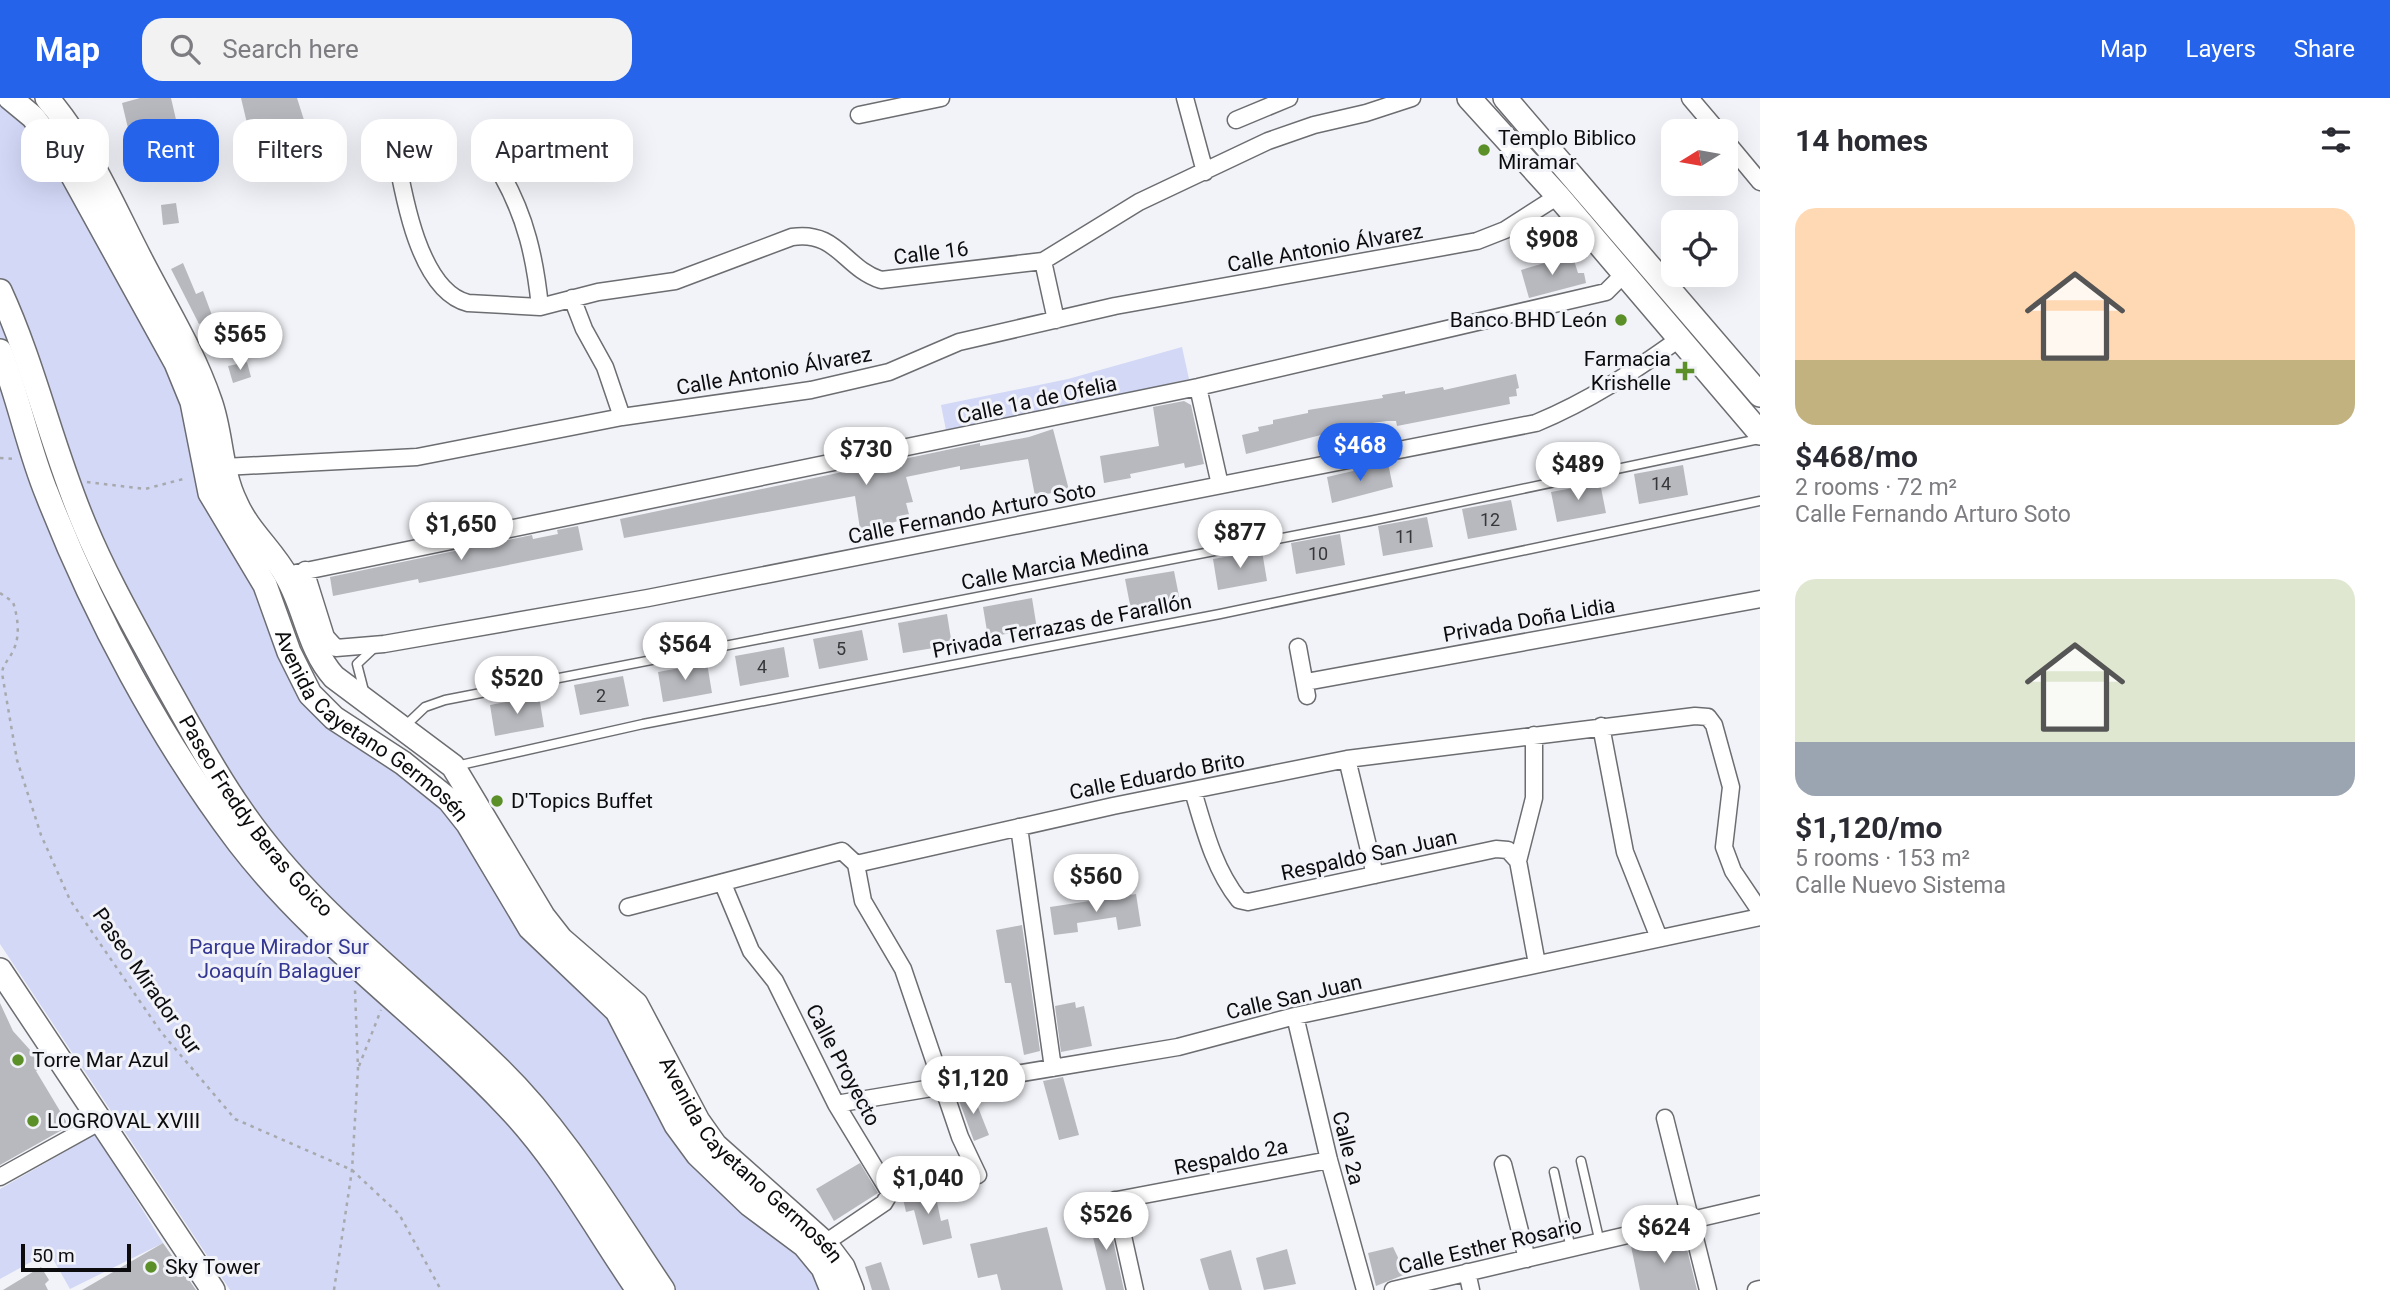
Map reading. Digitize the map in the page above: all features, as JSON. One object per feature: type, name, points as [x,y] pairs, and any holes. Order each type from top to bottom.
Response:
[{"type":"street","name":"Avenida Cayetano Germosén","points":[[10,98],[38,123],[65,160],[176,363],[214,469],[220,514],[265,585],[296,669],[310,694],[334,718],[403,763],[449,800],[468,824],[530,928],[617,1011],[676,1125],[698,1155],[749,1204],[804,1245],[822,1268],[832,1290]]},
{"type":"street","name":"Avenida Cayetano Germosén","points":[[47,98],[62,115],[92,165],[200,374],[217,424],[214,469],[237,506],[296,573],[323,665],[453,766],[543,916],[561,939],[636,1004],[698,1121],[715,1145],[825,1243],[843,1267],[852,1290]]},
{"type":"street","points":[[859,115],[941,98]]},
{"type":"street","points":[[1185,98],[1205,172]]},
{"type":"street","points":[[1236,120],[1289,98]]},
{"type":"street","name":"Calle 16","points":[[403,182],[415,237],[423,257],[450,294],[457,300],[468,303],[540,307],[572,298],[675,281],[792,236],[808,234],[821,237],[870,276],[881,280],[1043,261],[1111,217],[1290,133],[1412,98]]},
{"type":"street","points":[[1469,98],[1559,196],[1679,339],[1752,408],[1760,433]]},
{"type":"street","points":[[1505,98],[1760,395]]},
{"type":"street","points":[[1690,98],[1708,119]]},
{"type":"street","points":[[1738,155],[1760,182]]},
{"type":"street","points":[[506,182],[528,231],[540,307]]},
{"type":"street","name":"Calle Antonio Álvarez","points":[[214,469],[417,457],[622,417],[811,390],[878,375],[959,342],[1115,306],[1477,241],[1505,230],[1559,196]]},
{"type":"street","points":[[1043,261],[1056,320]]},
{"type":"street","name":"Calle 1a de Ofelia","points":[[296,573],[1198,387],[1606,292],[1623,275]]},
{"type":"street","name":"Paseo Freddy Beras Goico","points":[[0,291],[19,333],[84,526],[131,621],[240,810],[310,894],[349,935],[496,1066],[527,1098],[554,1129],[663,1290]]},
{"type":"street","points":[[572,298],[583,329],[606,367],[622,417]]},
{"type":"street","name":"Calle Fernando Arturo Soto","points":[[296,573],[326,638],[336,648],[384,644],[648,598],[1536,423],[1576,407],[1679,339]]},
{"type":"street","name":"Paseo Freddy Beras Goico","points":[[0,352],[31,454],[68,546],[100,615],[171,740],[240,844],[287,900],[337,951],[465,1065],[529,1130],[638,1290]]},
{"type":"street","points":[[1198,387],[1220,485]]},
{"type":"street","points":[[31,454],[56,446]]},
{"type":"street","name":"Privada Doña Lidia","points":[[1298,647],[1306,689],[1760,599]]},
{"type":"street","name":"Calle Eduardo Brito","points":[[628,907],[842,851],[856,864],[1347,759],[1601,726],[1708,717],[1714,725],[1731,787],[1724,847],[1733,871],[1760,911]]},
{"type":"street","points":[[1601,726],[1625,852],[1659,938]]},
{"type":"street","points":[[1534,735],[1534,798],[1518,861],[1537,964]]},
{"type":"street","points":[[1347,759],[1375,875]]},
{"type":"street","name":"Respaldo San Juan","points":[[1193,791],[1208,840],[1229,888],[1238,900],[1248,902],[1496,849],[1508,850],[1518,861]]},
{"type":"street","points":[[1019,827],[1053,1069]]},
{"type":"street","points":[[856,864],[863,901],[903,969],[960,1137],[978,1175]]},
{"type":"street","name":"Calle Proyecto","points":[[723,884],[751,951],[775,981],[836,1104],[890,1193],[884,1203],[825,1243]]},
{"type":"street","name":"Calle San Juan","points":[[836,1104],[943,1084],[1053,1069],[1178,1047],[1295,1016],[1760,917]]},
{"type":"street","points":[[0,970],[214,1290]]},
{"type":"street","name":"Calle 2a","points":[[1295,1016],[1329,1160],[1365,1290]]},
{"type":"street","points":[[1665,1118],[1708,1290]]},
{"type":"street","points":[[0,1177],[101,1121]]},
{"type":"street","name":"Respaldo 2a","points":[[1135,1290],[1108,1202],[1329,1160]]},
{"type":"street","points":[[1503,1164],[1527,1259]]},
{"type":"street","name":"Calle Esther Rosario","points":[[1393,1290],[1760,1205]]},
{"type":"street","points":[[1467,1272],[1471,1290]]},
{"type":"lane","name":"Calle Marcia Medina","points":[[404,727],[425,707],[444,700],[1370,521],[1760,439]]},
{"type":"lane","name":"Privada Terrazas de Farallón","points":[[453,766],[643,724],[1220,614],[1760,501]]},
{"type":"lane","points":[[369,703],[359,681],[357,664],[366,652],[384,644]]},
{"type":"lane","points":[[1581,1161],[1600,1243]]},
{"type":"lane","points":[[1554,1171],[1571,1249]]},
{"type":"path","points":[[69,483],[96,482],[145,489],[214,469]]},
{"type":"path","name":"Paseo Mirador Sur","points":[[0,593],[13,601],[19,621],[15,647],[2,665],[17,760],[41,835],[69,900],[161,1032],[235,1119],[352,1170],[398,1214],[441,1290]]},
{"type":"path","points":[[334,1290],[352,1170],[358,1069],[355,987]]},
{"type":"path","points":[[358,1069],[382,1007]]},
{"type":"green space","name":"Parque Mirador Sur Joaquín Balaguer","points":[[0,100],[21,120],[21,182],[72,182],[184,385],[239,553],[297,685],[427,790],[805,1257],[825,1290],[230,1290],[0,944]]},
{"type":"green space","points":[[1182,347],[1189,379],[947,435],[941,405],[1068,379]]},
{"type":"green space","points":[[96,1134],[163,1243],[70,1289],[49,1252],[0,1279],[0,1189]]},
{"type":"building","points":[[140,98],[171,98],[176,119],[126,119],[122,103]]},
{"type":"building","points":[[241,98],[297,98],[304,119],[246,119]]},
{"type":"building","points":[[176,203],[179,223],[163,225],[161,205]]},
{"type":"building","points":[[1568,256],[1573,257],[1578,273],[1584,273],[1586,283],[1529,298],[1521,270]]},
{"type":"building","points":[[183,263],[196,294],[203,291],[213,318],[199,324],[171,269]]},
{"type":"building","points":[[247,362],[251,377],[233,383],[228,366]]},
{"type":"building","points":[[1516,374],[1519,388],[1516,389],[1517,396],[1509,397],[1510,404],[1397,426],[1396,421],[1365,424],[1366,431],[1346,436],[1322,438],[1321,435],[1246,454],[1242,435],[1259,431],[1258,427],[1273,424],[1273,420],[1308,413],[1308,410],[1383,398],[1382,395],[1443,387],[1444,390]]},
{"type":"building","points":[[1184,401],[1191,405],[1204,464],[1185,468],[1184,463],[1130,474],[1131,478],[1104,483],[1100,456],[1159,446],[1153,407]]},
{"type":"building","points":[[1053,429],[1069,490],[1035,496],[1028,459],[960,470],[960,466],[906,477],[913,502],[906,503],[910,518],[883,525],[860,529],[855,496],[624,538],[620,519],[970,445],[980,443],[980,446],[1029,437]]},
{"type":"building","points":[[1388,463],[1393,487],[1332,503],[1327,477]]},
{"type":"building","points":[[1683,465],[1688,495],[1639,504],[1634,474]]},
{"type":"building","points":[[1600,483],[1606,513],[1557,522],[1551,492]]},
{"type":"building","points":[[1511,500],[1517,530],[1468,539],[1462,509]]},
{"type":"building","points":[[1427,517],[1433,547],[1383,556],[1378,526]]},
{"type":"building","points":[[578,526],[583,550],[419,583],[418,579],[333,596],[330,577],[532,535],[533,539],[558,534],[557,530]]},
{"type":"building","points":[[1340,534],[1345,565],[1296,574],[1291,543]]},
{"type":"building","points":[[1262,551],[1267,581],[1218,590],[1213,559]]},
{"type":"building","points":[[1174,571],[1180,601],[1131,610],[1125,579]]},
{"type":"building","points":[[1032,598],[1037,629],[988,637],[983,607]]},
{"type":"building","points":[[947,614],[952,645],[903,653],[898,623]]},
{"type":"building","points":[[862,630],[868,660],[819,669],[813,639]]},
{"type":"building","points":[[784,647],[789,677],[740,686],[735,656]]},
{"type":"building","points":[[707,663],[712,693],[663,702],[658,672]]},
{"type":"building","points":[[623,676],[629,706],[580,715],[574,685]]},
{"type":"building","points":[[539,696],[544,727],[495,736],[490,705]]},
{"type":"building","points":[[1136,894],[1141,926],[1118,930],[1116,917],[1077,923],[1078,932],[1054,935],[1050,907]]},
{"type":"building","points":[[1022,925],[1040,1051],[1024,1055],[1011,983],[1005,983],[996,930]]},
{"type":"building","points":[[1075,1002],[1076,1008],[1084,1006],[1092,1046],[1061,1052],[1055,1006]]},
{"type":"building","points":[[0,1003],[13,1031],[31,1051],[40,1068],[36,1071],[69,1126],[0,1165]]},
{"type":"building","points":[[1063,1077],[1079,1135],[1059,1140],[1043,1081]]},
{"type":"building","points":[[972,1092],[989,1135],[974,1141],[957,1095]]},
{"type":"building","points":[[860,1163],[878,1193],[834,1221],[816,1189]]},
{"type":"building","points":[[934,1188],[941,1221],[948,1219],[952,1238],[923,1245],[914,1210],[906,1212],[902,1194]]},
{"type":"building","points":[[1107,1213],[1124,1290],[1106,1290],[1088,1217]]},
{"type":"building","points":[[1047,1227],[1063,1290],[1001,1290],[997,1274],[978,1278],[970,1244]]},
{"type":"building","points":[[1683,1233],[1697,1290],[1640,1290],[1631,1246]]},
{"type":"building","name":"Sky Tower","points":[[163,1243],[196,1290],[82,1290]]},
{"type":"building","points":[[1393,1247],[1406,1274],[1376,1286],[1368,1253]]},
{"type":"building","points":[[1287,1249],[1296,1284],[1264,1290],[1256,1258]]},
{"type":"building","points":[[1231,1250],[1242,1290],[1209,1290],[1200,1259]]},
{"type":"building","points":[[881,1262],[890,1290],[872,1290],[865,1267]]},
{"type":"building","points":[[41,1267],[49,1280],[45,1284],[48,1290],[3,1290]]},
{"type":"place","name":"Templo Biblico Miramar","points":[[1484,150]]},
{"type":"place","name":"Banco BHD León","points":[[1621,320]]},
{"type":"place","name":"Farmacia Krishelle","points":[[1685,371]]},
{"type":"place","name":"D'Topics Buffet","points":[[497,801]]},
{"type":"place","name":"Torre Mar Azul","points":[[18,1060]]},
{"type":"place","name":"LOGROVAL XVIII","points":[[33,1121]]},
{"type":"place","name":"Sky Tower","points":[[151,1267]]}]
